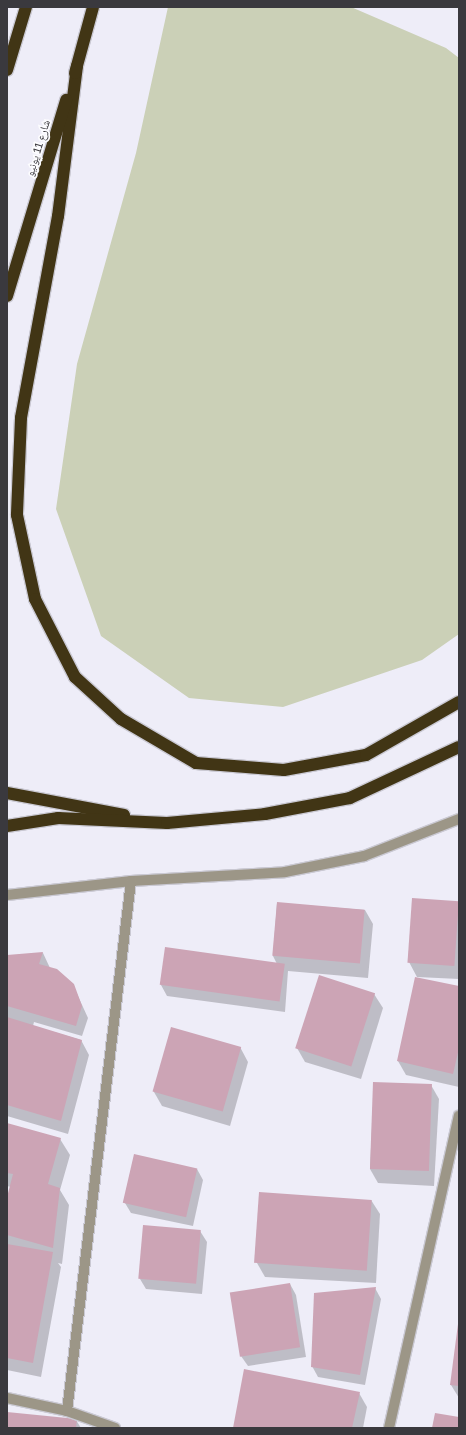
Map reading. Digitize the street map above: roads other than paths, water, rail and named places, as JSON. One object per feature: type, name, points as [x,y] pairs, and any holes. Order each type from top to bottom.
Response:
[{"type":"highway","points":[[7,70],[26,7]]},
{"type":"highway","name":"شارع 11 يونيو","points":[[7,296],[93,7]]},
{"type":"highway","points":[[76,66],[58,216],[21,418],[17,515],[34,599],[75,677],[121,719],[196,762],[284,770],[366,755],[459,702]]},
{"type":"highway","points":[[7,826],[58,818],[167,823],[265,814],[350,798],[459,747]]},
{"type":"highway","points":[[7,793],[167,823]]},
{"type":"street","points":[[7,896],[131,881],[285,872],[364,856],[459,819]]},
{"type":"street","points":[[67,1411],[131,881]]},
{"type":"street","points":[[389,1428],[459,1116]]},
{"type":"street","points":[[7,1398],[67,1411],[112,1427]]}]
